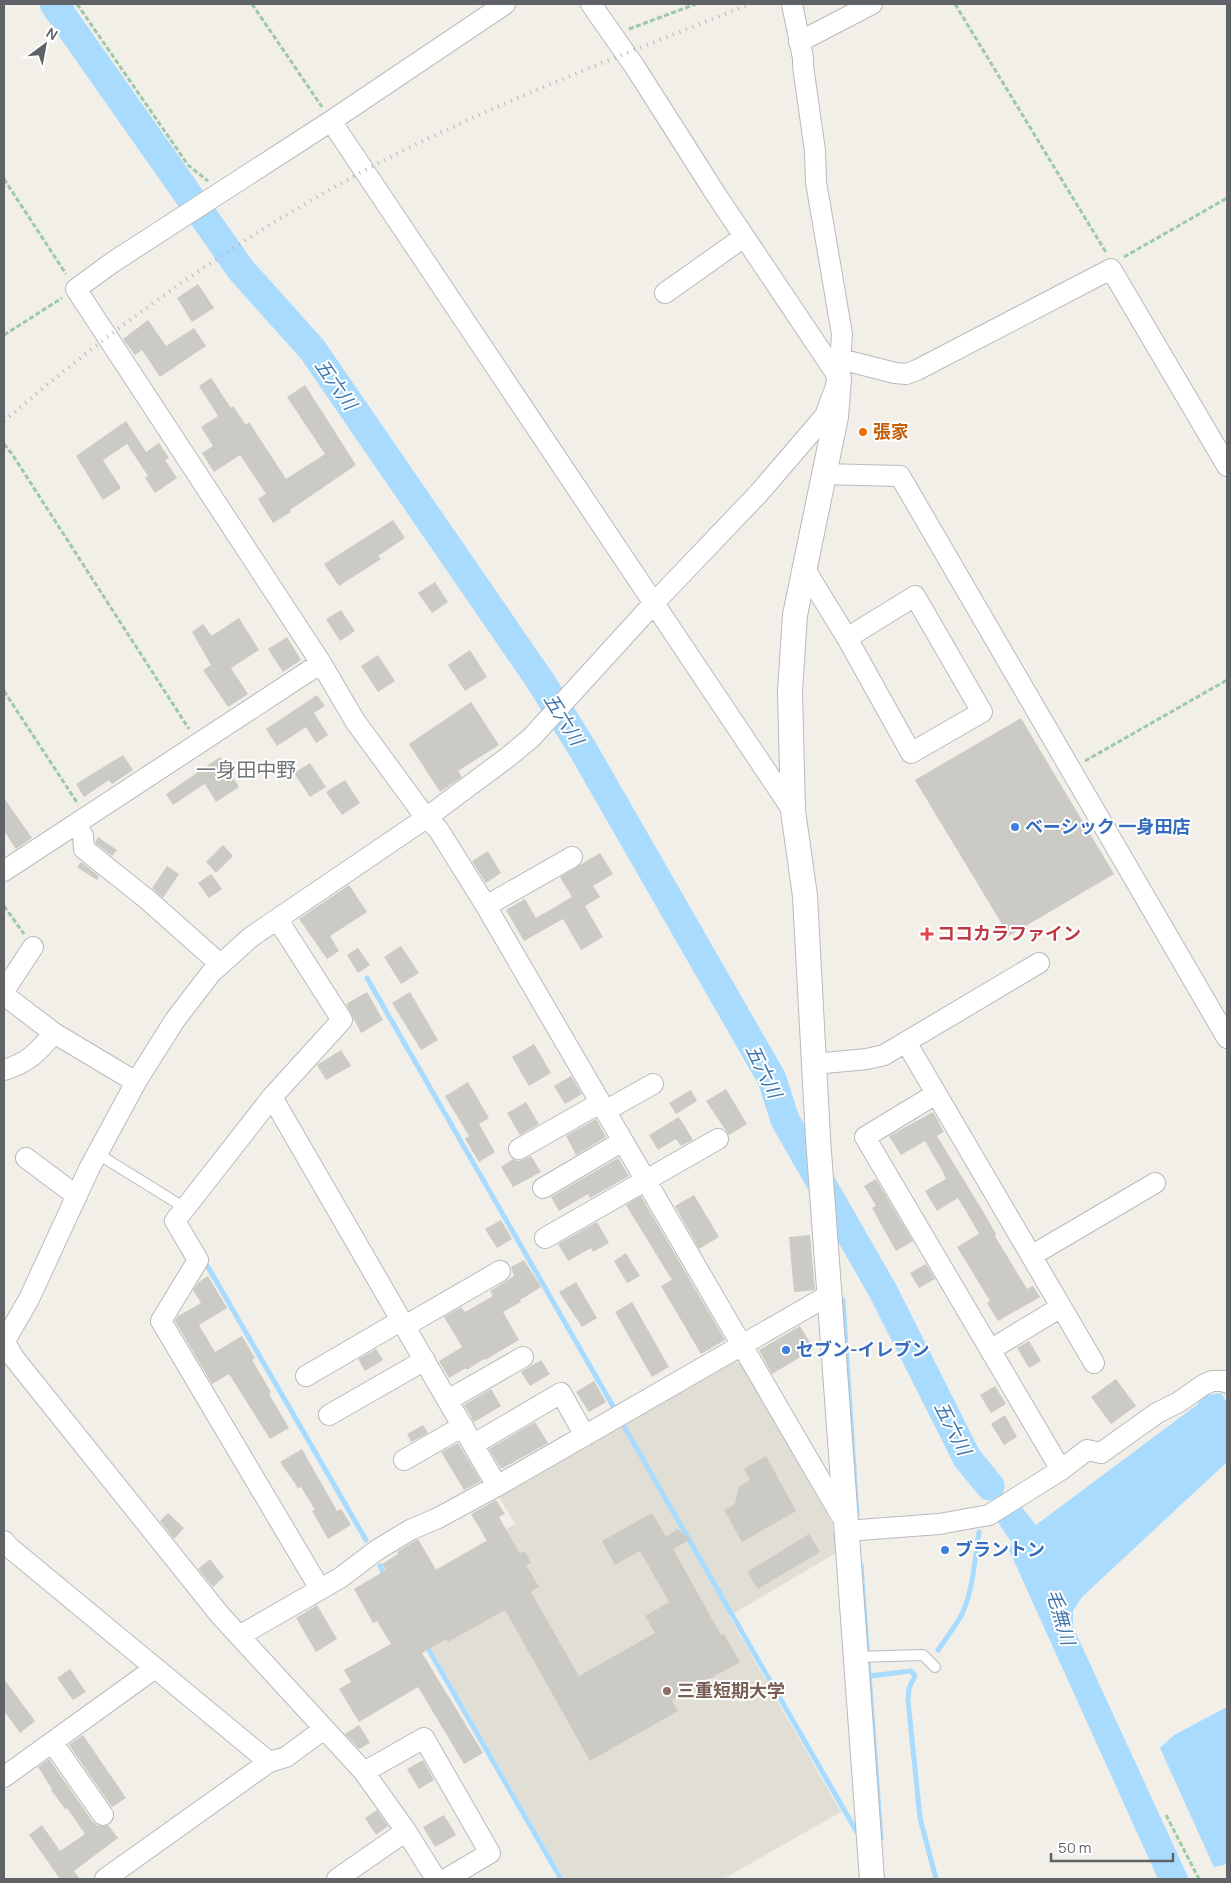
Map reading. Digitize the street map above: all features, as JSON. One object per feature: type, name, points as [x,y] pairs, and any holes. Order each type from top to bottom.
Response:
[{"type":"street","points":[[505,4],[330,121],[112,262],[76,289],[321,663],[355,721],[426,818],[438,829],[486,906],[742,1344],[846,1528]]},
{"type":"street","points":[[591,4],[744,237],[840,368],[906,374],[912,372],[1111,269],[1227,466]]},
{"type":"street","points":[[792,4],[800,42],[815,151],[816,182],[842,334],[840,368],[823,474],[795,614],[791,665],[793,811],[805,896],[818,1138],[846,1528],[864,1657],[872,1879]]},
{"type":"street","points":[[800,42],[872,4]]},
{"type":"street","points":[[330,121],[793,811]]},
{"type":"street","points":[[665,293],[744,237]]},
{"type":"street","points":[[436,1879],[406,1831],[364,1772],[239,1636],[177,1562],[14,1358],[6,1344],[6,1330],[29,1299],[77,1196],[136,1082],[175,1020],[201,985],[220,964],[246,941],[426,818],[531,738],[654,603],[831,416]]},
{"type":"street","points":[[823,474],[900,476],[1227,1038]]},
{"type":"street","points":[[804,568],[847,638],[912,753],[982,712],[915,596],[847,638]]},
{"type":"street","points":[[4,871],[321,663]]},
{"type":"street","points":[[81,820],[84,849],[148,900],[220,964]]},
{"type":"street","points":[[486,906],[572,857]]},
{"type":"street","points":[[278,920],[342,1020],[272,1097],[175,1221],[198,1260],[162,1321],[320,1589]]},
{"type":"street","points":[[33,947],[4,993],[54,1033],[136,1082]]},
{"type":"street","points":[[814,1064],[867,1059],[884,1055],[1039,963]]},
{"type":"street","points":[[4,1070],[19,1066],[41,1049],[54,1033]]},
{"type":"street","points":[[906,1042],[1094,1363]]},
{"type":"street","points":[[519,1149],[602,1107],[653,1084]]},
{"type":"street","points":[[936,1094],[865,1137],[1061,1470]]},
{"type":"street","points":[[272,1097],[498,1486]]},
{"type":"street","points":[[546,1238],[718,1140]]},
{"type":"street","points":[[543,1188],[623,1141]]},
{"type":"street","points":[[26,1158],[77,1196]]},
{"type":"street","points":[[1031,1256],[1155,1183]]},
{"type":"street","points":[[306,1376],[500,1271]]},
{"type":"street","points":[[239,1636],[340,1578],[377,1550],[410,1530],[438,1518],[498,1486],[830,1295]]},
{"type":"street","points":[[990,1350],[1061,1307]]},
{"type":"street","points":[[448,1400],[523,1357]]},
{"type":"street","points":[[329,1415],[425,1360]]},
{"type":"street","points":[[846,1528],[939,1524],[989,1515],[1061,1470],[1088,1450],[1101,1453],[1157,1413],[1179,1402],[1203,1385],[1212,1381],[1225,1381],[1227,1383]]},
{"type":"street","points":[[474,1444],[561,1393],[585,1436]]},
{"type":"street","points":[[404,1460],[463,1426]]},
{"type":"street","points":[[4,1541],[269,1762]]},
{"type":"street","points":[[4,1777],[156,1668]]},
{"type":"street","points":[[105,1879],[269,1762],[286,1757],[324,1729]]},
{"type":"street","points":[[364,1772],[424,1738],[490,1853],[446,1879]]},
{"type":"street","points":[[52,1742],[103,1815]]},
{"type":"street","points":[[337,1879],[406,1831]]},
{"type":"lane","points":[[98,1154],[185,1208]]},
{"type":"lane","points":[[864,1657],[923,1655],[935,1667]]},
{"type":"path","points":[[77,4],[188,165],[219,193]]},
{"type":"path","points":[[252,4],[330,121]]},
{"type":"path","points":[[612,36],[696,4]]},
{"type":"path","points":[[955,4],[1109,259],[1111,269]]},
{"type":"path","points":[[4,179],[76,289],[4,335]]},
{"type":"path","points":[[1111,269],[1115,262],[1227,198]]},
{"type":"path","points":[[4,444],[198,743]]},
{"type":"path","points":[[1071,769],[1227,680]]},
{"type":"path","points":[[4,691],[81,820]]},
{"type":"path","points":[[4,906],[33,947]]},
{"type":"path","points":[[1166,1815],[1199,1879]]},
{"type":"shaded area","points":[[735,1360],[737,1363],[740,1362],[832,1523],[833,1531],[836,1531],[838,1552],[729,1616],[841,1812],[723,1879],[564,1879],[398,1591],[515,1524],[498,1495]]},
{"type":"water","name":"毛無川","points":[[1221,1393],[1227,1403],[1227,1462],[1082,1597],[1073,1611],[1073,1627],[1189,1879],[1158,1879],[1009,1550],[1012,1543],[997,1521],[1020,1505],[1036,1525],[1198,1404],[1203,1395]]},
{"type":"water","points":[[1227,1707],[1227,1864],[1214,1867],[1160,1748],[1174,1735]]},
{"type":"building","points":[[198,284],[214,308],[192,322],[177,298]]},
{"type":"building","points":[[148,320],[166,346],[194,328],[206,346],[160,377],[142,350],[135,355],[123,339]]},
{"type":"building","points":[[211,378],[231,408],[233,406],[246,425],[249,422],[286,479],[325,454],[287,397],[305,385],[356,465],[273,523],[258,499],[266,494],[240,455],[214,472],[202,453],[213,446],[201,427],[218,416],[199,386]]},
{"type":"building","points":[[126,421],[146,452],[159,443],[169,458],[165,460],[177,478],[155,493],[145,478],[148,476],[127,444],[103,460],[121,488],[103,500],[76,456]]},
{"type":"building","points":[[393,520],[405,538],[378,556],[381,559],[339,586],[324,564]]},
{"type":"building","points":[[435,582],[448,602],[432,613],[418,593]]},
{"type":"building","points":[[341,610],[355,631],[340,641],[326,619]]},
{"type":"building","points":[[239,618],[259,650],[231,668],[248,694],[228,707],[203,670],[211,665],[192,632],[203,624],[213,635]]},
{"type":"building","points":[[287,637],[301,660],[283,672],[268,649]]},
{"type":"building","points":[[470,650],[487,677],[465,691],[448,665]]},
{"type":"building","points":[[378,655],[395,681],[378,692],[361,666]]},
{"type":"building","points":[[317,695],[325,706],[314,713],[328,735],[316,743],[306,727],[277,746],[266,729]]},
{"type":"building","points":[[471,702],[499,745],[458,771],[462,777],[440,792],[409,744]]},
{"type":"building","name":"ベーシック 一身田店","points":[[1021,718],[1114,874],[1009,936],[915,780]]},
{"type":"building","points":[[123,755],[133,770],[112,784],[109,780],[84,797],[76,784]]},
{"type":"building","points":[[220,757],[239,787],[216,802],[205,784],[173,805],[166,794]]},
{"type":"building","points":[[310,763],[326,787],[310,797],[294,773]]},
{"type":"building","points":[[345,780],[360,803],[342,815],[326,792]]},
{"type":"building","points":[[4,798],[32,838],[16,849],[4,831]]},
{"type":"building","points":[[98,837],[117,850],[112,856],[95,843]]},
{"type":"building","points":[[223,845],[233,856],[216,873],[206,862]]},
{"type":"building","points":[[488,851],[501,873],[486,883],[472,861]]},
{"type":"building","points":[[600,853],[613,874],[593,886],[600,897],[585,906],[603,937],[581,950],[563,919],[524,941],[506,910],[525,899],[536,918],[572,897],[560,877]]},
{"type":"building","points":[[81,862],[99,876],[97,880],[77,867]]},
{"type":"building","points":[[167,866],[179,874],[163,898],[152,888]]},
{"type":"building","points":[[211,874],[222,889],[209,898],[198,883]]},
{"type":"building","points":[[349,885],[367,912],[330,936],[339,951],[327,959],[299,919]]},
{"type":"building","points":[[401,946],[419,973],[401,984],[384,957]]},
{"type":"building","points":[[358,948],[370,965],[358,973],[347,955]]},
{"type":"building","points":[[367,992],[383,1020],[361,1033],[346,1004]]},
{"type":"building","points":[[410,992],[438,1040],[421,1050],[392,1003]]},
{"type":"building","points":[[534,1044],[551,1073],[529,1086],[512,1057]]},
{"type":"building","points":[[341,1050],[351,1066],[326,1080],[317,1065]]},
{"type":"building","points":[[571,1076],[582,1094],[565,1104],[554,1086]]},
{"type":"building","points":[[468,1082],[489,1118],[479,1124],[495,1152],[479,1162],[465,1139],[469,1136],[445,1096]]},
{"type":"building","points":[[726,1089],[747,1124],[729,1135],[706,1101]]},
{"type":"building","points":[[691,1090],[697,1101],[676,1114],[669,1103]]},
{"type":"building","points":[[526,1102],[539,1124],[520,1135],[507,1113]]},
{"type":"building","points":[[933,1112],[944,1132],[937,1136],[1027,1289],[1033,1286],[1040,1297],[998,1321],[987,1303],[990,1301],[957,1247],[979,1234],[973,1223],[958,1198],[937,1211],[925,1191],[946,1179],[925,1141],[901,1155],[889,1136]]},
{"type":"building","points":[[679,1117],[693,1140],[681,1146],[676,1139],[658,1150],[649,1135]]},
{"type":"building","points":[[596,1119],[606,1137],[576,1155],[566,1136]]},
{"type":"building","points":[[531,1156],[541,1172],[513,1187],[501,1167],[513,1159],[519,1161]]},
{"type":"building","points":[[618,1158],[629,1176],[590,1198],[588,1194],[559,1211],[551,1197]]},
{"type":"building","points":[[876,1179],[913,1241],[896,1251],[872,1208],[876,1206],[864,1186]]},
{"type":"building","points":[[694,1195],[719,1237],[699,1249],[675,1206]]},
{"type":"building","points":[[641,1196],[725,1340],[701,1354],[661,1286],[672,1280],[626,1205]]},
{"type":"building","points":[[501,1220],[512,1239],[497,1248],[485,1229]]},
{"type":"building","points":[[597,1222],[609,1243],[593,1252],[591,1248],[568,1261],[558,1244]]},
{"type":"building","points":[[810,1235],[815,1290],[794,1292],[789,1237]]},
{"type":"building","points":[[626,1253],[640,1276],[627,1283],[614,1261]]},
{"type":"building","points":[[524,1260],[541,1287],[520,1300],[521,1302],[503,1312],[519,1340],[467,1370],[466,1368],[449,1378],[439,1361],[462,1347],[444,1317],[461,1307],[465,1312],[493,1296],[490,1291],[514,1276],[511,1267]]},
{"type":"building","points":[[926,1264],[935,1279],[919,1288],[910,1273]]},
{"type":"building","points":[[208,1276],[227,1308],[199,1325],[215,1352],[242,1336],[255,1358],[252,1360],[271,1392],[269,1394],[289,1428],[270,1439],[229,1374],[212,1384],[175,1321],[178,1316],[201,1303],[193,1290],[199,1282]]},
{"type":"building","points":[[576,1282],[597,1318],[582,1327],[559,1292]]},
{"type":"building","points":[[632,1302],[669,1367],[652,1377],[615,1312]]},
{"type":"building","name":"セブン-イレブン","points":[[800,1326],[814,1349],[772,1374],[759,1350]]},
{"type":"building","points":[[1029,1341],[1041,1361],[1029,1368],[1017,1348]]},
{"type":"building","points":[[376,1349],[383,1360],[365,1371],[358,1359]]},
{"type":"building","points":[[541,1360],[550,1374],[530,1386],[521,1372]]},
{"type":"building","points":[[1116,1379],[1136,1406],[1111,1424],[1091,1397]]},
{"type":"building","points":[[594,1381],[606,1402],[589,1412],[576,1392]]},
{"type":"building","points":[[995,1386],[1006,1404],[991,1413],[980,1395]]},
{"type":"building","points":[[491,1389],[501,1406],[474,1422],[464,1405]]},
{"type":"building","points":[[1005,1415],[1017,1437],[1004,1445],[991,1424]]},
{"type":"building","points":[[535,1422],[548,1443],[501,1469],[489,1449]]},
{"type":"building","points":[[423,1425],[428,1433],[411,1442],[407,1434]]},
{"type":"building","points":[[458,1443],[481,1481],[464,1490],[441,1452]]},
{"type":"building","points":[[302,1449],[337,1511],[341,1509],[351,1525],[328,1539],[312,1511],[315,1510],[301,1487],[298,1488],[280,1462]]},
{"type":"building","points":[[766,1456],[796,1511],[742,1542],[724,1510],[735,1504],[739,1487],[750,1480],[744,1469]]},
{"type":"building","points":[[496,1500],[505,1514],[499,1517],[520,1554],[525,1551],[531,1563],[526,1565],[539,1587],[531,1592],[579,1676],[655,1633],[645,1616],[669,1602],[640,1551],[615,1565],[602,1541],[652,1513],[666,1537],[677,1529],[691,1539],[673,1549],[721,1635],[724,1634],[740,1662],[672,1700],[678,1711],[590,1761],[505,1610],[448,1642],[446,1639],[422,1653],[483,1753],[464,1764],[418,1687],[359,1722],[339,1689],[351,1682],[344,1670],[391,1644],[377,1621],[373,1623],[354,1589],[386,1570],[382,1564],[418,1539],[436,1570],[487,1541],[471,1514]]},
{"type":"building","points":[[168,1513],[184,1528],[174,1539],[160,1521]]},
{"type":"building","points":[[809,1534],[820,1552],[758,1589],[747,1572]]},
{"type":"building","points":[[210,1559],[224,1577],[213,1587],[198,1569]]},
{"type":"building","points":[[317,1605],[337,1639],[316,1652],[296,1618]]},
{"type":"building","points":[[70,1669],[86,1692],[73,1700],[57,1678]]},
{"type":"building","points":[[4,1679],[35,1721],[20,1733],[4,1711]]},
{"type":"building","points":[[359,1725],[370,1743],[359,1749],[345,1734]]},
{"type":"building","points":[[83,1735],[126,1798],[112,1807],[69,1745]]},
{"type":"building","points":[[49,1759],[93,1822],[98,1826],[108,1825],[118,1838],[74,1871],[80,1879],[60,1879],[29,1835],[42,1825],[60,1851],[85,1834],[67,1808],[65,1809],[51,1790],[38,1767]]},
{"type":"building","points":[[423,1760],[434,1780],[419,1789],[407,1769]]},
{"type":"building","points":[[377,1810],[388,1826],[376,1835],[365,1818]]},
{"type":"building","points":[[444,1815],[456,1835],[435,1847],[423,1827]]},
{"type":"waterway","name":"五六川","points":[[54,4],[241,270],[312,349],[541,682],[582,748],[772,1079],[785,1120],[883,1291],[967,1458],[990,1486]]},
{"type":"waterway","points":[[367,978],[617,1413]]},
{"type":"waterway","points":[[204,1260],[366,1540]]},
{"type":"waterway","points":[[843,1300],[857,1515]]},
{"type":"waterway","points":[[621,1421],[858,1834]]},
{"type":"waterway","points":[[990,1486],[1001,1502]]},
{"type":"waterway","points":[[938,1650],[966,1605],[979,1532]]},
{"type":"waterway","points":[[861,1565],[881,1838]]},
{"type":"waterway","points":[[380,1566],[386,1577]]},
{"type":"waterway","points":[[426,1645],[561,1879]]},
{"type":"waterway","points":[[870,1676],[911,1671],[915,1676],[909,1688],[908,1700],[920,1818],[936,1879]]},
{"type":"railway","points":[[4,421],[102,341],[153,303],[257,233],[311,200],[367,169],[503,104],[750,4]]},
{"type":"place","name":"張家","points":[[863,432]]},
{"type":"place","name":"ベーシック 一身田店","points":[[1015,827]]},
{"type":"place","name":"ココカラファイン","points":[[927,934]]},
{"type":"place","name":"セブン-イレブン","points":[[786,1350]]},
{"type":"place","name":"ブラントン","points":[[945,1550]]},
{"type":"place","name":"三重短期大学","points":[[667,1691]]},
{"type":"district","name":"一身田中野","points":[[246,770]]}]
